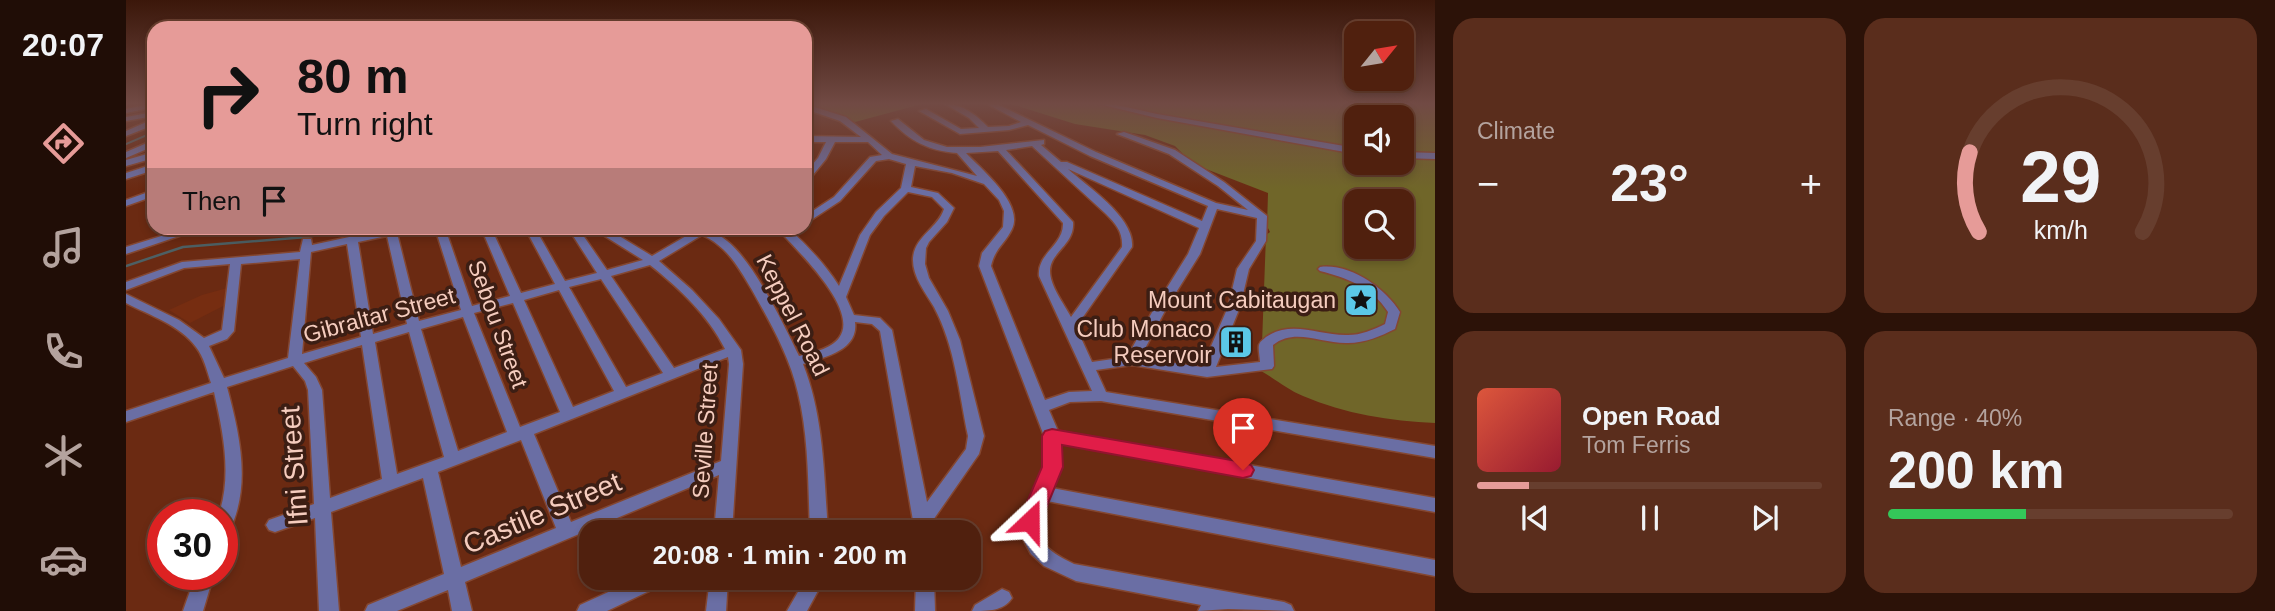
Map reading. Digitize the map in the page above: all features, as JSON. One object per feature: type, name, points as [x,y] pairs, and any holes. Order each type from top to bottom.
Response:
[{"type":"street","points":[[860,133],[889,156],[985,181]]},
{"type":"street","points":[[908,133],[919,142],[959,150],[1062,139]]},
{"type":"street","points":[[1050,133],[1213,205],[1262,215]]},
{"type":"street","points":[[1248,133],[1344,149]]},
{"type":"street","points":[[1121,134],[1172,152],[1262,215]]},
{"type":"street","points":[[812,171],[822,159],[832,139]]},
{"type":"street","points":[[812,140],[870,140]]},
{"type":"street","points":[[1034,143],[1120,222],[1129,240],[1128,247],[1070,327]]},
{"type":"street","points":[[126,155],[147,146]]},
{"type":"street","points":[[999,147],[1068,222],[1068,234],[1044,269],[1101,396]]},
{"type":"street","points":[[959,150],[1003,200],[1010,216],[1006,231],[988,253],[987,274],[1052,436],[1052,467],[1029,530],[1034,545],[1050,562],[1092,576],[1284,611]]},
{"type":"street","points":[[1414,155],[1435,156]]},
{"type":"street","points":[[812,216],[833,203],[873,159],[889,156]]},
{"type":"street","points":[[126,163],[147,157]]},
{"type":"street","points":[[1055,160],[1204,226]]},
{"type":"street","points":[[841,295],[865,235],[880,214],[906,189],[912,163]]},
{"type":"street","points":[[126,176],[147,169]]},
{"type":"street","points":[[906,189],[935,195],[949,208],[947,217],[925,239],[920,250],[919,265],[952,336],[975,436],[974,450],[927,520]]},
{"type":"street","points":[[126,203],[147,196]]},
{"type":"street","points":[[1132,360],[1194,254],[1213,205]]},
{"type":"street","points":[[1207,372],[1234,307],[1243,269],[1261,241],[1262,215]]},
{"type":"street","points":[[126,251],[167,235]]},
{"type":"street","points":[[126,286],[182,265],[236,261],[374,235]]},
{"type":"street","points":[[392,235],[414,328],[453,460]]},
{"type":"street","name":"Sebou Street","points":[[442,235],[468,313],[566,530]]},
{"type":"street","points":[[489,235],[569,415]]},
{"type":"street","points":[[534,235],[622,393]]},
{"type":"street","points":[[578,235],[671,374]]},
{"type":"street","name":"Seville Street","points":[[610,235],[649,261],[703,310],[734,350],[736,364],[724,520]]},
{"type":"street","name":"Gibraltar Street","points":[[126,417],[220,383],[295,360],[649,261],[694,235]]},
{"type":"street","name":"Keppel Road","points":[[712,235],[734,253],[795,362],[804,385],[810,412],[817,520]]},
{"type":"street","points":[[792,235],[841,295],[849,318],[847,338],[840,344],[795,362]]},
{"type":"street","points":[[352,240],[366,341],[391,484]]},
{"type":"street","points":[[295,360],[306,249]]},
{"type":"street","points":[[202,344],[228,331],[236,261]]},
{"type":"street","points":[[1087,367],[1132,360],[1207,372],[1267,366],[1266,344],[1275,335],[1292,332],[1350,339],[1371,337],[1391,326],[1394,312],[1380,294],[1349,275],[1324,269]]},
{"type":"street","points":[[126,298],[186,330],[202,344],[220,383],[234,468],[232,499]]},
{"type":"street","points":[[849,318],[879,323],[886,330],[922,520]]},
{"type":"street","points":[[275,525],[429,470],[734,350]]},
{"type":"street","name":"Ifni Street","points":[[295,360],[311,380],[315,390],[329,611]]},
{"type":"street","points":[[1041,407],[1069,397],[1101,396],[1435,452]]},
{"type":"street","points":[[1052,436],[1435,505]]},
{"type":"street","name":"Castile Street","points":[[375,611],[729,464]]},
{"type":"street","points":[[429,470],[462,611]]},
{"type":"street","points":[[1042,494],[1435,568]]},
{"type":"street","points":[[193,611],[200,590]]},
{"type":"street","points":[[587,611],[632,590]]},
{"type":"street","points":[[716,611],[718,590]]},
{"type":"street","points":[[797,611],[809,590]]},
{"type":"street","points":[[925,590],[925,611]]},
{"type":"street","points":[[982,611],[1002,598]]},
{"type":"street","points":[[1208,611],[1226,600]]},
{"type":"shaded area","points":[[1129,133],[1344,133],[1344,175],[1414,175],[1414,133],[1435,133],[1435,423],[1385,418],[1335,408],[1297,394],[1261,371],[1266,235],[1270,232],[1267,226],[1268,193],[1193,164],[1175,146]]},
{"type":"shaded area","points":[[231,287],[229,303],[190,323],[169,310],[202,295]]},
{"type":"waterway","points":[[126,144],[147,135]]},
{"type":"waterway","points":[[126,266],[183,247],[318,235]]},
{"type":"place","name":"Mount Cabitaugan","points":[[1361,300]]},
{"type":"place","name":"Club Monaco Reservoir","points":[[1236,342]]},
{"type":"route","points":[[1030,521],[1052,467],[1052,436],[1243,470]]}]
